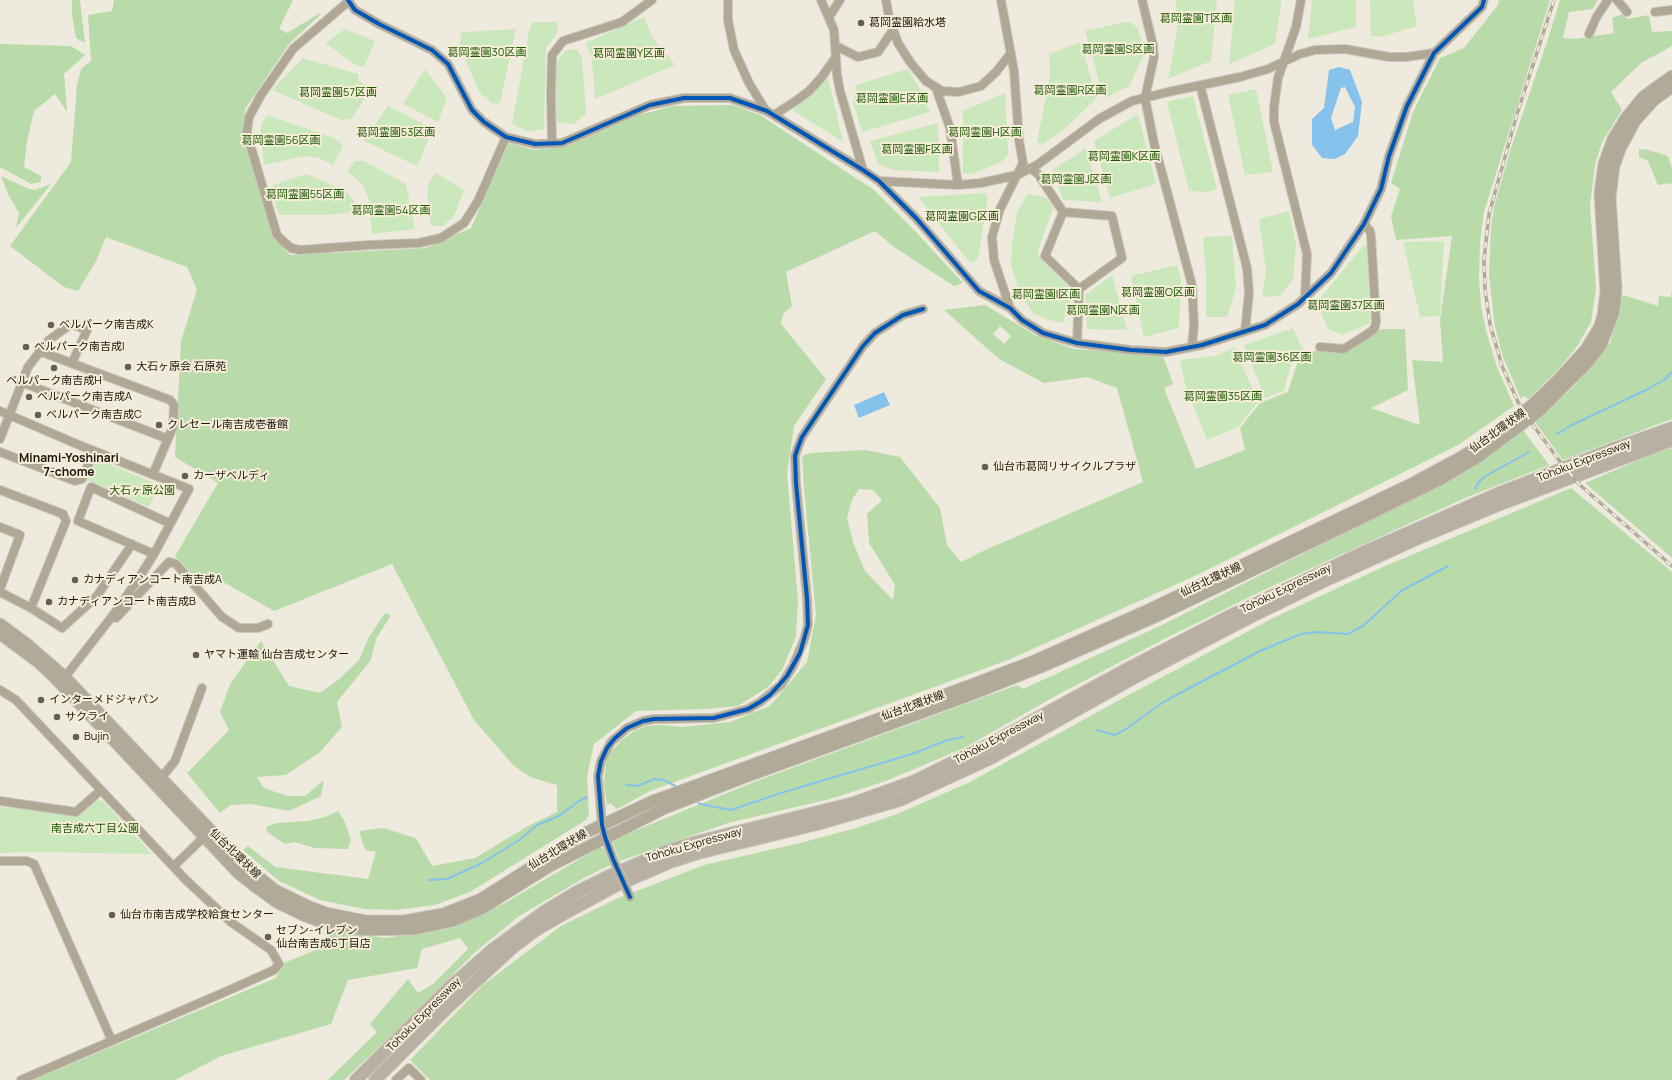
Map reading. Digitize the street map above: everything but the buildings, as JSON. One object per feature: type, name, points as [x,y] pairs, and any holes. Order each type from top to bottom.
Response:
[{"type":"highway","name":"Tohoku Expressway","points":[[356,1080],[450,987],[492,950],[544,912],[577,892],[607,877],[666,851],[854,803],[915,781],[990,744],[1131,667],[1232,615],[1360,554],[1502,492],[1672,428]]},
{"type":"highway","name":"Tohoku Expressway","points":[[376,1080],[448,1006],[512,948],[536,930],[615,886],[653,869],[698,853],[832,820],[906,798],[991,758],[1137,676],[1250,617],[1324,581],[1423,536],[1498,505],[1672,440]]},
{"type":"main road","name":"仙台北環状線","points":[[0,624],[28,644],[65,677],[243,864],[275,890],[293,900],[321,911],[346,918],[366,921],[404,921],[424,918],[458,909],[486,896],[547,856],[602,825],[653,801],[977,683],[1063,648],[1250,562],[1411,484],[1463,456],[1494,435],[1532,405],[1565,373],[1586,349],[1599,328],[1604,310],[1606,292],[1600,193],[1604,164],[1613,139],[1630,112],[1642,97],[1672,76]]},
{"type":"main road","name":"仙台北環状線","points":[[0,634],[38,662],[205,836],[238,873],[265,895],[303,915],[350,928],[383,930],[427,927],[467,915],[496,901],[550,866],[663,809],[781,763],[973,694],[1101,641],[1396,501],[1458,469],[1497,444],[1539,411],[1587,363],[1601,345],[1613,314],[1615,302],[1616,288],[1610,197],[1614,166],[1620,149],[1635,121],[1654,100],[1672,87]]},
{"type":"street","points":[[552,143],[550,94],[552,55],[563,41],[622,22],[652,0]]},
{"type":"street","points":[[728,0],[728,20],[734,50],[749,83],[766,111]]},
{"type":"street","points":[[820,0],[834,30],[837,75],[843,106],[859,150],[863,170]]},
{"type":"street","points":[[829,17],[840,0]]},
{"type":"street","points":[[1001,0],[1011,53],[1019,140],[1023,163],[1000,209],[992,237],[994,260],[1010,308]]},
{"type":"street","points":[[1142,0],[1153,45],[1154,57],[1145,98],[1154,143],[1192,285],[1194,324],[1192,347]]},
{"type":"street","points":[[1301,0],[1296,27],[1278,78],[1274,107],[1274,122],[1307,254],[1305,297]]},
{"type":"street","points":[[506,137],[478,201],[464,223],[441,238],[419,243],[370,244],[300,250],[291,248],[277,234],[247,131],[249,117],[293,49],[348,1],[355,10],[379,24],[432,50],[448,64],[472,110],[484,122],[506,137],[534,144],[562,143],[650,105],[684,98],[730,98],[766,111],[879,181],[916,218],[979,291],[1010,308],[1022,320],[1043,333],[1077,343],[1131,350],[1166,352],[1192,347],[1265,325],[1298,304],[1331,272],[1364,224],[1381,189],[1389,156],[1407,106],[1434,53],[1482,7],[1484,0]]},
{"type":"street","points":[[1589,34],[1608,0]]},
{"type":"street","points":[[1617,0],[1627,12]]},
{"type":"street","points":[[884,1],[898,43],[910,62],[926,81],[942,91],[959,92],[981,86],[996,72],[1011,53]]},
{"type":"street","points":[[1655,12],[1672,10]]},
{"type":"street","points":[[836,46],[858,57],[878,52],[894,30]]},
{"type":"street","points":[[879,181],[958,185],[981,183],[1017,175],[1056,152],[1099,119],[1132,102],[1200,85],[1240,77],[1268,69],[1300,54],[1315,50],[1345,49],[1390,57],[1406,57],[1434,53]]},
{"type":"street","points":[[774,115],[798,100],[810,90],[821,78],[836,57]]},
{"type":"street","points":[[1200,85],[1247,268],[1249,293],[1245,331]]},
{"type":"street","points":[[936,88],[950,128],[958,185]]},
{"type":"street","points":[[1030,168],[1038,174],[1063,212]]},
{"type":"street","points":[[1063,212],[1112,216],[1122,258],[1079,289]]},
{"type":"street","points":[[1063,212],[1045,256],[1079,289],[1077,343]]},
{"type":"street","points":[[1320,347],[1344,349],[1372,331],[1375,327],[1376,322],[1371,236],[1370,231],[1364,224]]},
{"type":"street","points":[[630,897],[613,859],[602,825],[598,776],[601,761],[607,748],[621,733],[634,724],[654,719],[714,718],[733,714],[760,702],[781,685],[800,653],[808,625],[807,598],[796,483],[797,450],[802,437],[863,346],[875,333],[903,315],[923,309]]},
{"type":"street","points":[[0,439],[28,366],[49,340],[71,324],[87,330],[72,363]]},
{"type":"street","points":[[39,351],[170,400],[174,405],[173,427],[153,474]]},
{"type":"street","points":[[21,382],[168,439]]},
{"type":"street","points":[[0,411],[189,489],[169,523],[154,554],[117,610],[65,677]]},
{"type":"street","points":[[0,452],[75,481],[82,479],[94,451]]},
{"type":"street","points":[[154,554],[78,521],[91,488],[169,523]]},
{"type":"street","points":[[0,490],[63,514],[66,521],[31,608]]},
{"type":"street","points":[[0,527],[20,535],[0,589]]},
{"type":"street","points":[[0,592],[31,608],[62,628],[97,596],[132,544]]},
{"type":"street","points":[[103,628],[112,623],[169,562],[176,564],[222,617],[240,628],[258,628],[268,624]]},
{"type":"street","points":[[161,778],[175,761],[202,688]]},
{"type":"street","points":[[0,690],[16,700],[174,866],[232,923],[271,950],[279,964],[274,970],[21,1080]]},
{"type":"street","points":[[0,800],[76,812],[101,790]]},
{"type":"street","points":[[174,866],[205,836]]},
{"type":"street","points":[[0,861],[27,861],[34,864],[112,1041]]},
{"type":"street","points":[[396,1080],[409,1068],[421,1080]]},
{"type":"green space","points":[[72,0],[80,0],[85,43],[76,38],[72,15]]},
{"type":"green space","points":[[114,0],[293,0],[279,29],[287,33],[320,13],[321,14],[289,44],[245,109],[243,131],[274,238],[290,255],[426,248],[471,228],[509,143],[534,150],[568,146],[639,115],[673,106],[733,105],[760,115],[874,190],[915,231],[963,283],[954,286],[894,247],[875,231],[786,272],[792,306],[783,314],[781,324],[826,379],[794,426],[787,474],[798,601],[796,637],[782,670],[768,687],[738,706],[704,709],[636,711],[594,744],[587,776],[589,814],[586,820],[470,892],[435,905],[396,910],[365,909],[320,900],[279,881],[243,850],[248,846],[275,867],[368,879],[376,852],[365,850],[359,831],[383,828],[416,838],[432,866],[475,858],[528,826],[557,812],[557,785],[530,777],[513,765],[474,720],[392,564],[274,611],[225,583],[197,579],[175,556],[218,483],[175,457],[181,341],[197,290],[187,267],[106,237],[96,261],[78,291],[64,287],[10,246],[71,162],[77,85],[81,69],[91,61],[88,15],[112,11]]},
{"type":"green space","name":"葛岡霊園T区画","points":[[1176,0],[1217,0],[1211,61],[1168,79],[1177,32]]},
{"type":"green space","points":[[1235,0],[1281,0],[1281,4],[1275,44],[1229,64]]},
{"type":"green space","points":[[1312,0],[1356,0],[1356,27],[1308,39]]},
{"type":"green space","points":[[1370,0],[1413,0],[1417,26],[1381,37],[1371,36]]},
{"type":"green space","points":[[1499,0],[1550,0],[1484,212],[1480,242],[1479,277],[1481,306],[1486,331],[1497,367],[1514,406],[1458,445],[1197,575],[1008,660],[650,791],[617,809],[610,803],[607,806],[604,784],[606,762],[610,753],[621,741],[634,731],[646,726],[660,725],[682,727],[730,722],[770,706],[807,662],[816,615],[802,456],[811,453],[865,450],[900,457],[940,508],[947,545],[961,562],[985,550],[1143,482],[1117,388],[1087,377],[1044,383],[999,359],[944,310],[985,305],[1035,335],[1074,349],[1163,356],[1173,384],[1164,388],[1196,469],[1245,450],[1240,428],[1260,403],[1288,392],[1300,354],[1320,350],[1345,352],[1381,329],[1405,329],[1408,390],[1371,408],[1420,425],[1412,360],[1443,362],[1440,320],[1452,236],[1396,240],[1391,216],[1400,189],[1391,183],[1413,112],[1440,58],[1464,48],[1498,5]],"holes":[[[1000,326],[1011,336],[1004,344],[993,334]],[[859,489],[873,490],[882,500],[867,514],[869,543],[895,585],[893,600],[865,571],[853,542],[847,518],[852,500]]]},
{"type":"green space","points":[[1560,0],[1598,0],[1593,9],[1569,12],[1563,38],[1574,39],[1614,33],[1612,18],[1623,14],[1627,19],[1649,15],[1652,32],[1672,31],[1672,46],[1641,63],[1611,92],[1622,110],[1602,142],[1595,165],[1590,206],[1596,288],[1591,322],[1578,345],[1558,370],[1528,399],[1524,396],[1521,399],[1503,357],[1495,327],[1489,275],[1491,227],[1494,207],[1510,151]]},
{"type":"green space","name":"葛岡霊園Y区画","points":[[644,17],[652,37],[675,65],[595,99],[592,60],[586,43]]},
{"type":"green space","name":"葛岡霊園S区画","points":[[1129,21],[1138,28],[1145,52],[1129,86],[1104,99],[1085,31]]},
{"type":"green space","points":[[534,22],[557,22],[558,32],[546,48],[544,129],[528,132],[512,124],[530,26]]},
{"type":"green space","points":[[345,29],[375,41],[364,67],[356,65],[325,43]]},
{"type":"green space","name":"葛岡霊園30区画","points":[[516,29],[500,103],[493,104],[479,92],[460,46],[461,32]]},
{"type":"green space","name":"葛岡霊園R区画","points":[[1080,42],[1097,98],[1060,133],[1043,144],[1037,142],[1050,75],[1049,54]]},
{"type":"green space","points":[[0,44],[71,46],[85,55],[64,74],[67,112],[55,94],[34,111],[27,141],[24,167],[41,176],[41,182],[31,184],[0,167]]},
{"type":"green space","points":[[576,49],[582,57],[586,114],[574,124],[557,122],[556,63],[565,51]]},
{"type":"green space","name":"葛岡霊園57区画","points":[[303,58],[358,74],[359,81],[370,89],[351,120],[346,118],[344,121],[272,90]]},
{"type":"green space","points":[[425,69],[447,98],[438,122],[403,104]]},
{"type":"green space","name":"葛岡霊園E区画","points":[[908,69],[921,91],[930,112],[862,132],[853,103],[856,85]]},
{"type":"green space","points":[[828,77],[843,142],[792,110]]},
{"type":"green space","points":[[1256,89],[1273,172],[1245,175],[1228,95]]},
{"type":"green space","name":"葛岡霊園H区画","points":[[1005,93],[1008,155],[1001,162],[971,174],[963,173],[963,111]]},
{"type":"green space","points":[[1193,96],[1217,189],[1207,192],[1189,191],[1167,102]]},
{"type":"green space","name":"葛岡霊園53区画","points":[[388,106],[433,129],[417,166],[364,141]]},
{"type":"green space","name":"葛岡霊園K区画","points":[[1138,114],[1156,184],[1110,198],[1094,141]]},
{"type":"green space","name":"葛岡霊園56区画","points":[[267,115],[334,138],[343,146],[333,165],[319,158],[304,156],[264,165],[260,133],[262,123]]},
{"type":"green space","name":"葛岡霊園F区画","points":[[938,123],[939,172],[893,170],[878,164],[870,141]]},
{"type":"green space","name":"葛岡霊園J区画","points":[[1086,148],[1102,202],[1063,200],[1053,170]]},
{"type":"green space","points":[[1639,149],[1668,156],[1672,169],[1672,186],[1671,183],[1658,185],[1648,161],[1639,157]]},
{"type":"green space","name":"葛岡霊園54区画","points":[[355,161],[364,161],[406,184],[415,229],[372,234],[369,200],[363,185],[347,171]]},
{"type":"green space","points":[[436,173],[464,190],[454,216],[443,226],[431,226],[427,204],[428,184]]},
{"type":"green space","name":"葛岡霊園55区画","points":[[307,174],[345,191],[354,200],[357,212],[328,215],[280,215],[276,208],[273,185]]},
{"type":"green space","points":[[1,176],[29,189],[35,190],[51,184],[16,228],[19,213],[8,194]]},
{"type":"green space","name":"葛岡霊園G区画","points":[[985,193],[988,197],[978,259],[970,263],[918,197]]},
{"type":"green space","name":"葛岡霊園I区画","points":[[1028,194],[1045,197],[1054,206],[1038,250],[1039,257],[1069,287],[1072,296],[1063,323],[1049,320],[1034,314],[1021,296],[1011,265],[1012,245],[1017,212]]},
{"type":"green space","points":[[1289,211],[1296,244],[1293,279],[1280,296],[1262,297],[1266,270],[1259,219]]},
{"type":"green space","points":[[1232,236],[1236,288],[1227,317],[1206,317],[1206,275],[1203,237]]},
{"type":"green space","points":[[1444,241],[1440,316],[1420,317],[1403,242]]},
{"type":"green space","name":"葛岡霊園37区画","points":[[1363,246],[1367,246],[1370,323],[1342,335],[1328,329],[1317,302]]},
{"type":"green space","name":"葛岡霊園O区画","points":[[1177,265],[1181,279],[1179,328],[1144,337],[1131,276]]},
{"type":"green space","name":"葛岡霊園N区画","points":[[1112,275],[1127,330],[1087,329],[1085,295]]},
{"type":"green space","points":[[1672,289],[1672,419],[1563,460],[1535,422],[1574,386],[1610,343],[1623,295],[1658,306],[1659,296],[1671,297]]},
{"type":"green space","name":"葛岡霊園36区画","points":[[1293,328],[1303,350],[1294,354],[1284,391],[1265,398],[1244,345]]},
{"type":"green space","name":"葛岡霊園35区画","points":[[1234,347],[1258,402],[1238,427],[1207,440],[1186,388],[1180,360],[1216,356]]},
{"type":"green space","points":[[1523,430],[1549,465],[1465,498],[1268,588],[1168,637],[1061,693],[964,748],[886,781],[830,799],[728,823],[620,861],[612,840],[754,782],[1017,685],[1023,689],[1162,625],[1460,474]]},
{"type":"green space","points":[[1672,448],[1672,558],[1585,483],[1653,454]]},
{"type":"green space","name":"大石ヶ原公園","points":[[94,458],[159,485],[149,507],[85,479]]},
{"type":"green space","points":[[1571,488],[1672,572],[1672,1080],[430,1080],[410,1060],[483,985],[561,926],[616,899],[704,865],[800,843],[856,828],[897,814],[968,783],[1273,618],[1383,567]]},
{"type":"green space","points":[[385,613],[391,615],[376,639],[371,660],[337,702],[342,727],[319,753],[286,775],[257,777],[264,788],[287,796],[305,796],[324,780],[321,796],[289,811],[251,804],[231,805],[220,813],[187,773],[229,730],[220,712],[230,684],[261,641],[289,686],[320,693],[338,680],[359,660],[369,637]]},
{"type":"green space","name":"南吉成六丁目公園","points":[[95,800],[103,801],[152,854],[33,852],[0,853],[0,807],[48,811],[73,816]]},
{"type":"green space","points":[[338,811],[345,822],[351,840],[348,849],[315,848],[294,842],[285,844],[267,832],[266,827],[277,823],[308,821],[325,817]]},
{"type":"green space","points":[[600,847],[604,849],[610,865],[584,878],[519,916],[473,954],[415,1013],[344,1080],[328,1080],[377,1032],[370,1024],[408,979],[418,993],[433,984],[468,949],[460,938],[422,949],[417,968],[348,980],[331,1024],[221,1056],[175,1080],[33,1080],[276,978],[284,963],[326,946],[330,930],[385,938],[452,928],[505,903]]},
{"type":"water","points":[[1339,67],[1350,70],[1362,102],[1358,136],[1345,154],[1335,159],[1322,158],[1312,145],[1312,119],[1324,108],[1329,70]],"holes":[[[1345,87],[1355,107],[1353,122],[1335,130],[1331,118],[1341,88]]]},
{"type":"water","points":[[884,392],[890,405],[859,418],[854,405]]},
{"type":"waterway","points":[[1557,434],[1572,425],[1648,389],[1664,380],[1672,372]]},
{"type":"waterway","points":[[1475,489],[1484,477],[1529,452]]},
{"type":"waterway","points":[[1096,730],[1115,735],[1126,729],[1162,703],[1182,692],[1260,651],[1301,634],[1317,632],[1348,634],[1363,626],[1401,591],[1448,566]]},
{"type":"waterway","points":[[695,800],[700,804],[731,810],[781,793],[912,754],[948,740],[963,737]]},
{"type":"waterway","points":[[626,785],[637,786],[655,779],[664,780],[677,787]]},
{"type":"waterway","points":[[429,880],[447,879],[482,863],[521,839],[537,825],[559,816],[587,797]]},
{"type":"railway","points":[[1554,0],[1517,114],[1489,214],[1484,260],[1485,289],[1490,324],[1502,366],[1518,402],[1558,459],[1580,485],[1672,566]]},
{"type":"cycle path","points":[[348,0],[355,10],[379,24],[432,50],[448,64],[472,110],[484,122],[506,137],[535,144],[562,143],[650,105],[684,98],[730,98],[767,111],[879,181],[916,218],[979,291],[1010,308],[1022,320],[1043,333],[1077,343],[1131,350],[1166,352],[1202,345],[1265,325],[1298,304],[1331,273],[1364,224],[1381,189],[1389,156],[1407,106],[1434,53],[1482,7],[1484,0]]},
{"type":"cycle path","points":[[630,897],[613,859],[602,825],[598,776],[601,761],[607,748],[615,738],[627,728],[643,721],[654,719],[714,718],[748,709],[770,695],[787,676],[800,653],[808,625],[807,598],[796,483],[795,456],[797,450],[802,437],[863,346],[875,333],[903,315],[923,309]]},
{"type":"place","name":"葛岡霊園給水塔","points":[[861,23]]},
{"type":"place","name":"ベルパーク南吉成K","points":[[51,325]]},
{"type":"place","name":"ベルパーク南吉成I","points":[[26,347]]},
{"type":"place","name":"大石ヶ原会 石原苑","points":[[128,367]]},
{"type":"place","name":"ベルパーク南吉成H","points":[[54,368]]},
{"type":"place","name":"ベルパーク南吉成A","points":[[29,397]]},
{"type":"place","name":"ベルパーク南吉成C","points":[[38,415]]},
{"type":"place","name":"クレセール南吉成壱番館","points":[[159,425]]},
{"type":"place","name":"仙台市葛岡リサイクルプラザ","points":[[985,467]]},
{"type":"place","name":"カーザベルディ","points":[[185,476]]},
{"type":"place","name":"カナディアンコート南吉成A","points":[[75,580]]},
{"type":"place","name":"カナディアンコート南吉成B","points":[[49,602]]},
{"type":"place","name":"ヤマト運輸 仙台吉成センター","points":[[196,655]]},
{"type":"place","name":"インターメドジャパン","points":[[41,700]]},
{"type":"place","name":"サクライ","points":[[57,717]]},
{"type":"place","name":"Bujin","points":[[76,737]]},
{"type":"place","name":"仙台市南吉成学校給食センター","points":[[112,915]]},
{"type":"place","name":"セブン-イレブン 仙台南吉成6丁目店","points":[[268,937]]},
{"type":"district","name":"Minami-Yoshinari 7-chome","points":[[69,466]]}]
